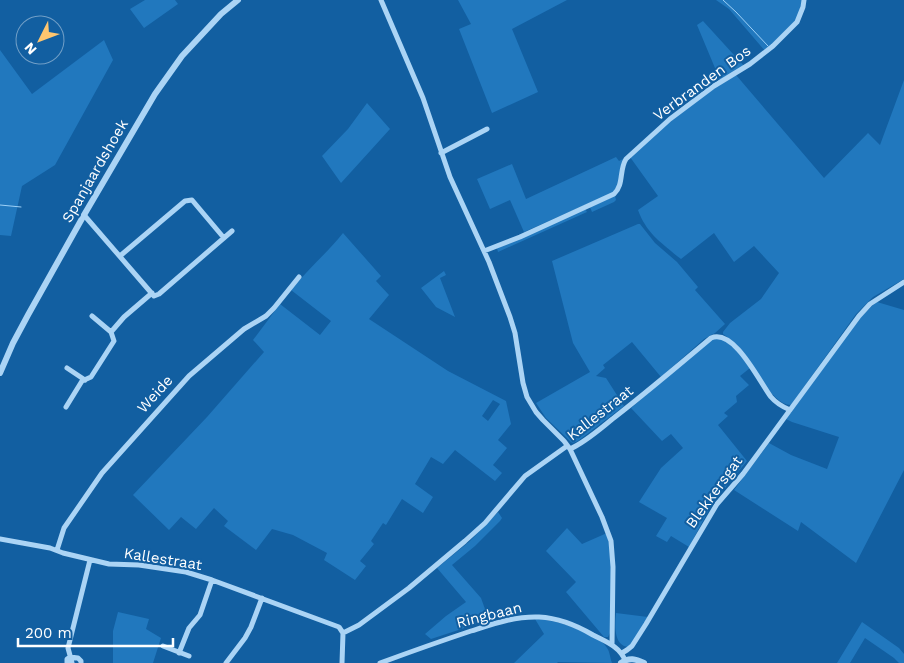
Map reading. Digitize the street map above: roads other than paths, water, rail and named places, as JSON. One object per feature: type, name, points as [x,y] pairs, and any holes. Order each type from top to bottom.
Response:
[{"type":"street","name":"Spanjaardshoek","points":[[0,373],[13,343],[84,215],[149,104],[182,56],[221,14],[238,0]]},
{"type":"street","points":[[381,0],[423,98],[450,177],[484,251],[510,317],[515,334],[523,383],[528,396],[539,416],[569,448]]},
{"type":"street","name":"Verbranden Bos","points":[[484,251],[527,234],[614,194],[620,186],[623,163],[629,156],[677,113],[773,46],[797,22],[804,0]]},
{"type":"street","points":[[441,153],[488,128]]},
{"type":"street","points":[[120,256],[185,201],[192,200],[224,238]]},
{"type":"street","points":[[84,215],[154,296],[159,294],[232,231]]},
{"type":"street","name":"Weide","points":[[57,550],[64,528],[108,466],[189,376],[244,329],[266,316],[299,277]]},
{"type":"street","name":"Blekkersgat","points":[[622,652],[632,646],[717,504],[743,474],[864,310],[904,282]]},
{"type":"street","points":[[111,332],[124,317],[152,293]]},
{"type":"street","points":[[66,407],[82,381],[91,377],[114,341],[111,332],[92,316]]},
{"type":"street","name":"Kallestraat","points":[[0,538],[30,543],[109,564],[139,565],[186,572],[262,598],[339,628],[343,633],[359,625],[465,541],[484,523],[525,476],[569,448],[586,440],[711,338],[722,336],[730,341],[772,398],[781,406],[790,410]]},
{"type":"street","points":[[67,368],[85,380]]},
{"type":"street","name":"Kallestraat","points":[[569,448],[602,517],[611,542],[613,567],[612,644]]},
{"type":"street","points":[[72,663],[68,648],[90,560]]},
{"type":"street","points":[[179,652],[189,628],[200,615],[212,580]]},
{"type":"street","points":[[226,663],[245,638],[262,598]]},
{"type":"street","name":"Ringbaan","points":[[380,663],[494,623],[513,618],[528,617],[552,618],[575,625],[612,644],[622,652]]},
{"type":"street","points":[[342,663],[343,633]]},
{"type":"street","points":[[163,646],[189,656]]},
{"type":"street","points":[[622,652],[623,662],[635,659],[644,663]]},
{"type":"street","points":[[67,663],[67,659],[70,657]]},
{"type":"street","points":[[70,657],[78,658],[81,660],[81,663]]},
{"type":"waterway","points":[[723,0],[768,46]]},
{"type":"waterway","points":[[0,205],[21,207]]}]
